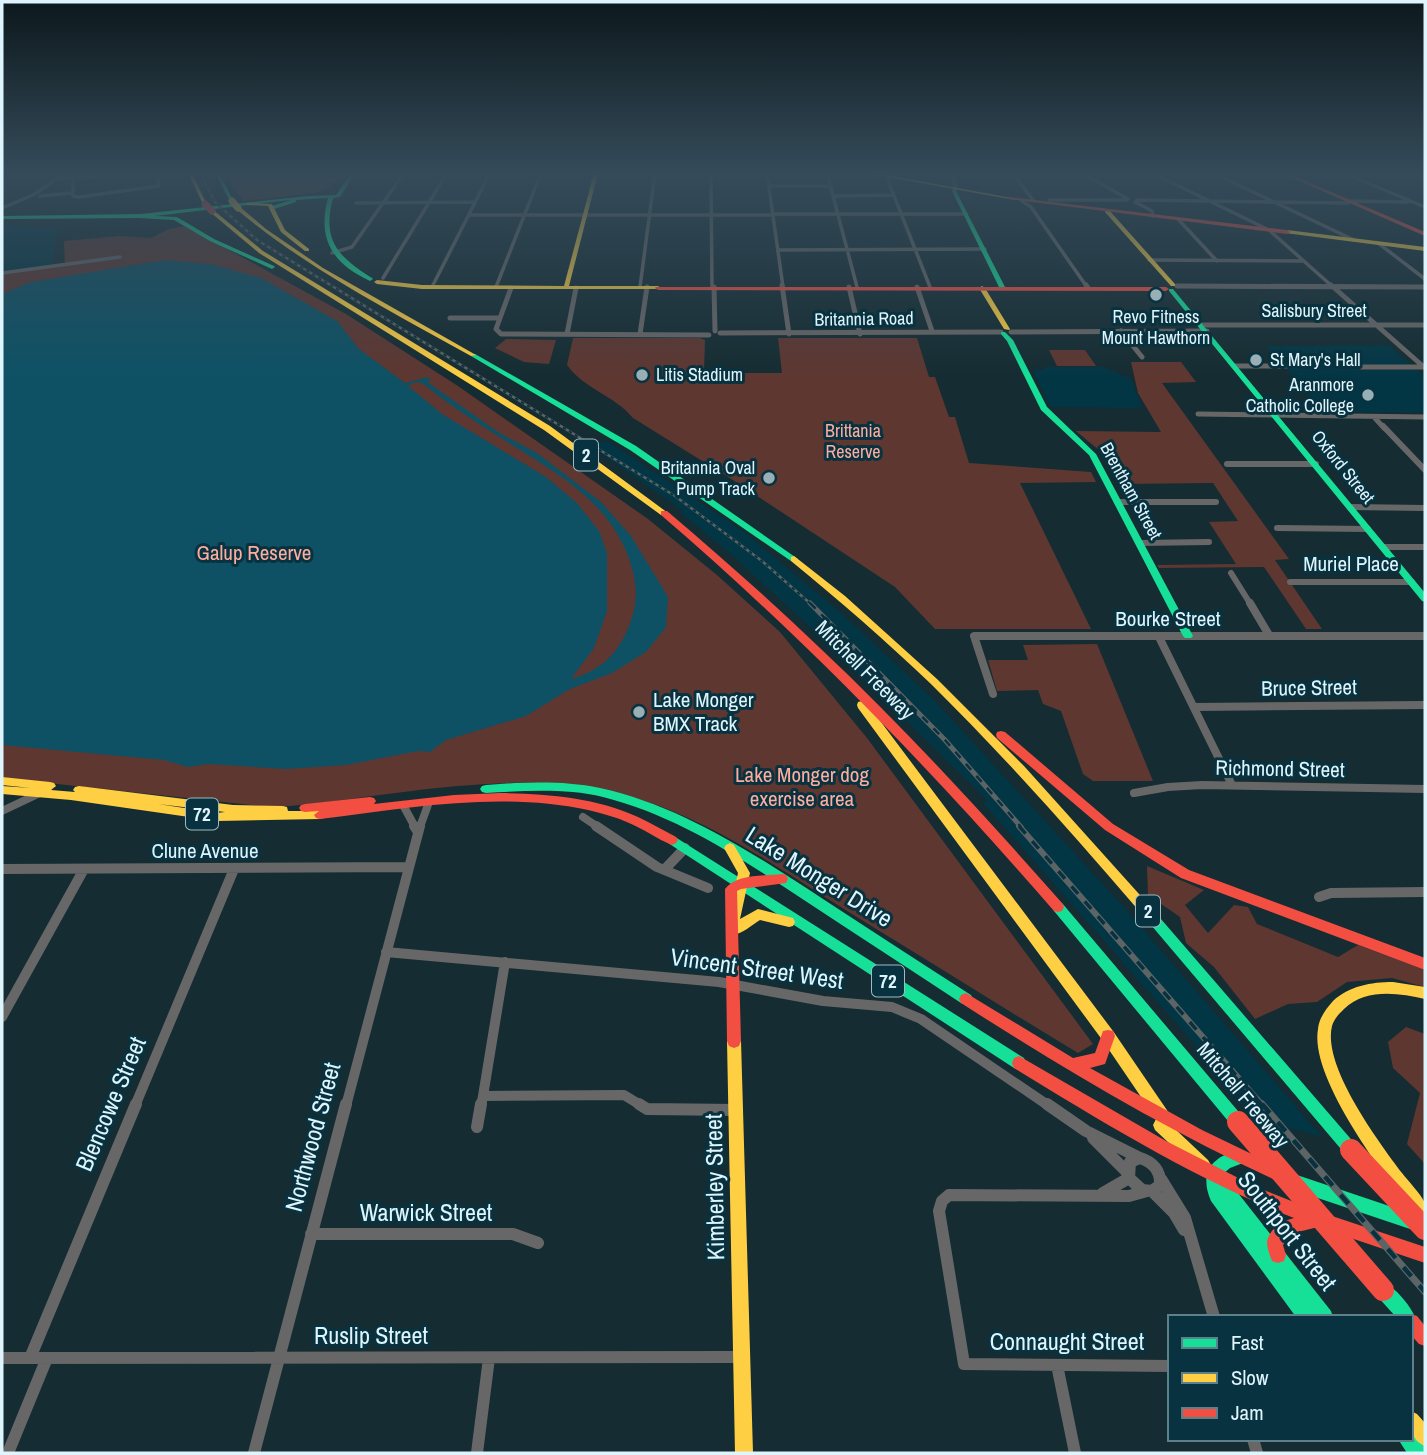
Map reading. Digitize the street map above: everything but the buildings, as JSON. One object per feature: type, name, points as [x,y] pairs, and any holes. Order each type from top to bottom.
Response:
[{"type":"main road","points":[[214,241],[312,282]]},
{"type":"main road","name":"Mitchell Freeway","points":[[246,241],[547,428],[614,475],[727,565],[844,677],[979,820],[1405,1315]]},
{"type":"main road","name":"Mitchell Freeway","points":[[278,241],[587,422],[739,517],[875,625],[936,681],[1046,794],[1351,1150],[1425,1227]]},
{"type":"main road","points":[[296,241],[413,321]]},
{"type":"main road","points":[[334,241],[335,252],[349,268],[380,278],[432,287],[1172,287]]},
{"type":"main road","points":[[577,289],[583,241]]},
{"type":"main road","name":"Brentham Street","points":[[981,241],[985,249],[1005,331],[1044,408],[1093,454],[1188,636]]},
{"type":"main road","name":"Oxford Street","points":[[1134,241],[1425,598]]},
{"type":"main road","points":[[1368,241],[1425,248]]},
{"type":"main road","points":[[844,677],[885,739],[1108,1036],[1168,1124]]},
{"type":"main road","points":[[936,681],[1109,828],[1185,874],[1425,964]]},
{"type":"main road","name":"Lake Monger Drive","points":[[2,781],[224,817],[265,818],[495,797],[563,799],[596,805],[632,818],[685,848],[826,942],[1054,1086],[1196,1166],[1214,1171],[1246,1189],[1317,1219],[1425,1255]]},
{"type":"main road","name":"Lake Monger Drive","points":[[2,790],[44,789],[233,809],[290,810],[491,788],[576,790],[617,796],[688,823],[730,848],[1070,1065],[1168,1124],[1238,1158],[1324,1194],[1425,1227]]},
{"type":"main road","name":"Kimberley Street","points":[[730,848],[742,865],[744,873],[740,884],[731,889],[730,912],[734,925],[733,984],[744,1453]]},
{"type":"main road","points":[[740,884],[782,879]]},
{"type":"main road","points":[[734,925],[762,914],[790,923],[826,942]]},
{"type":"main road","points":[[1425,993],[1381,988],[1352,995],[1340,1002],[1331,1012],[1324,1031],[1332,1075],[1425,1217]]},
{"type":"main road","points":[[1070,1065],[1100,1059],[1108,1036]]},
{"type":"main road","name":"Southport Street","points":[[1140,1109],[1214,1171]]},
{"type":"main road","name":"Southport Street","points":[[1168,1124],[1216,1196],[1305,1315]]},
{"type":"main road","name":"Southport Street","points":[[1168,1124],[1214,1171],[1323,1315]]},
{"type":"main road","name":"Southport Street","points":[[1216,1196],[1211,1182],[1214,1171],[1225,1160],[1238,1158]]},
{"type":"main road","points":[[1281,1261],[1275,1243],[1279,1234],[1285,1228],[1317,1219]]},
{"type":"main road","points":[[1413,1324],[1425,1338]]},
{"type":"main road","points":[[1413,1422],[1425,1437]]},
{"type":"street","points":[[335,252],[352,247],[356,241]]},
{"type":"street","points":[[380,278],[404,241]]},
{"type":"street","points":[[432,287],[456,241]]},
{"type":"street","points":[[450,318],[499,318],[503,288],[517,241]]},
{"type":"street","points":[[640,334],[646,241]]},
{"type":"street","points":[[712,241],[714,333]]},
{"type":"street","points":[[778,241],[789,334]]},
{"type":"street","points":[[846,241],[860,334]]},
{"type":"street","points":[[912,241],[932,331]]},
{"type":"street","points":[[1055,241],[1084,286]]},
{"type":"street","points":[[1198,241],[1217,261]]},
{"type":"street","points":[[1281,241],[1425,367]]},
{"type":"street","points":[[1378,243],[1425,279]]},
{"type":"street","points":[[779,250],[985,249]]},
{"type":"street","points":[[2,273],[120,257]]},
{"type":"street","points":[[1149,260],[1303,261]]},
{"type":"street","points":[[1172,287],[1425,287]]},
{"type":"street","points":[[567,334],[577,289]]},
{"type":"street","name":"Britannia Road","points":[[499,318],[497,333],[860,334],[1205,328]]},
{"type":"street","name":"Salisbury Street","points":[[1205,328],[1425,324]]},
{"type":"street","points":[[1121,331],[1142,357]]},
{"type":"street","points":[[1234,366],[1298,366]]},
{"type":"street","points":[[1361,367],[1425,367]]},
{"type":"street","points":[[1198,414],[1425,416]]},
{"type":"street","points":[[1374,416],[1425,470]]},
{"type":"street","points":[[1227,464],[1316,464]]},
{"type":"street","points":[[1117,502],[1216,502]]},
{"type":"street","points":[[1350,507],[1425,508]]},
{"type":"street","points":[[1277,528],[1368,530]]},
{"type":"street","points":[[1139,543],[1209,542]]},
{"type":"street","points":[[1383,547],[1425,547]]},
{"type":"street","points":[[1231,573],[1269,635]]},
{"type":"street","name":"Muriel Place","points":[[1290,582],[1412,582]]},
{"type":"street","name":"Bourke Street","points":[[993,694],[974,636],[1425,636]]},
{"type":"street","points":[[1159,637],[1232,785]]},
{"type":"street","name":"Bruce Street","points":[[1194,707],[1425,705]]},
{"type":"street","name":"Richmond Street","points":[[1134,793],[1159,786],[1425,789]]},
{"type":"street","points":[[2,811],[20,805],[44,789]]},
{"type":"street","name":"Northwood Street","points":[[254,1453],[418,832],[429,802]]},
{"type":"street","points":[[403,806],[418,832]]},
{"type":"street","points":[[583,817],[664,870],[708,888]]},
{"type":"street","points":[[664,870],[685,848]]},
{"type":"street","name":"Clune Avenue","points":[[2,869],[409,867]]},
{"type":"street","points":[[2,1017],[83,869]]},
{"type":"street","name":"Blencowe Street","points":[[30,1358],[234,869]]},
{"type":"street","points":[[1319,897],[1332,893],[1425,892]]},
{"type":"street","name":"Vincent Street West","points":[[386,952],[733,984],[823,1001],[879,1005],[903,1010],[1086,1131],[1140,1158]]},
{"type":"street","points":[[478,1127],[505,962]]},
{"type":"street","points":[[483,1096],[624,1095],[647,1110],[737,1110]]},
{"type":"street","name":"Vincent Street West","points":[[1086,1131],[1128,1175]]},
{"type":"street","points":[[1188,1236],[1174,1213],[1150,1191],[1137,1187],[1128,1175],[1130,1162],[1140,1158],[1152,1163],[1185,1218],[1188,1236],[1213,1315]]},
{"type":"street","points":[[1100,1195],[1128,1175]]},
{"type":"street","points":[[1100,1195],[1129,1196],[1150,1191],[1161,1180]]},
{"type":"street","name":"Connaught Street","points":[[1100,1195],[949,1195],[942,1201],[939,1211],[964,1364],[1168,1366]]},
{"type":"street","name":"Warwick Street","points":[[311,1234],[513,1234],[538,1243]]},
{"type":"street","name":"Ruslip Street","points":[[2,1358],[741,1357]]},
{"type":"street","points":[[8,1453],[47,1358]]},
{"type":"street","points":[[477,1453],[489,1358]]},
{"type":"street","points":[[1057,1365],[1075,1453]]},
{"type":"shaded area","points":[[2,241],[56,241],[52,265],[2,270]]},
{"type":"shaded area","name":"Galup Reserve","points":[[165,260],[210,264],[261,278],[337,321],[359,349],[405,383],[428,377],[431,380],[427,382],[498,432],[537,453],[601,502],[631,536],[668,597],[666,627],[646,652],[612,673],[570,689],[526,716],[446,740],[430,752],[418,751],[346,765],[286,769],[208,764],[188,767],[164,760],[2,745],[2,294],[31,282]],"holes":[[[416,382],[422,383],[578,490],[610,523],[622,543],[634,579],[634,609],[626,634],[615,652],[592,671],[571,679],[594,648],[607,611],[607,553],[599,531],[577,503],[546,477],[442,414],[408,386]]]},
{"type":"shaded area","name":"Aranmore Catholic College","points":[[1389,345],[1411,365],[1358,366],[1362,370],[1417,370],[1425,378],[1425,412],[1325,412],[1266,346]]},
{"type":"shaded area","points":[[1043,367],[1103,367],[1131,379],[1142,408],[1050,407],[1033,370],[1044,370]]},
{"type":"shaded area","points":[[607,441],[744,532],[841,613],[932,698],[1122,905],[1322,1137],[1261,1120],[983,803],[987,800],[823,639],[733,556],[680,512],[682,510],[592,447]]},
{"type":"green space","name":"Galup Reserve","points":[[64,241],[212,241],[346,314],[458,386],[648,519],[717,575],[780,632],[867,738],[1093,1044],[1078,1053],[718,833],[647,802],[609,791],[570,785],[500,783],[290,806],[261,806],[2,778],[2,274],[65,265]]},
{"type":"green space","name":"Brittania Reserve","points":[[573,338],[700,338],[705,340],[704,373],[782,373],[778,338],[917,338],[929,377],[935,377],[949,417],[955,417],[969,463],[1091,472],[1096,482],[1020,483],[1091,629],[935,629],[895,587],[633,418],[617,403],[582,380],[567,365]]},
{"type":"green space","points":[[506,339],[556,340],[549,364],[524,362],[495,348]]},
{"type":"green space","points":[[1049,350],[1085,350],[1096,366],[1057,366]]},
{"type":"green space","points":[[1131,362],[1181,362],[1196,382],[1162,383],[1289,559],[1275,560],[1322,629],[1306,629],[1264,567],[1159,568],[1157,565],[1236,564],[1209,522],[1238,521],[1213,483],[1118,484],[1100,451],[1076,431],[1161,432],[1138,393]]},
{"type":"green space","points":[[1097,644],[1153,781],[1093,781],[1083,774],[1061,711],[1043,704],[1038,690],[997,691],[988,660],[1028,660],[1023,645]]},
{"type":"green space","points":[[1147,866],[1204,890],[1185,905],[1208,933],[1234,905],[1248,907],[1257,924],[1338,957],[1358,945],[1420,968],[1425,971],[1425,987],[1392,978],[1347,982],[1317,1002],[1288,1004],[1255,1019],[1214,967],[1186,943],[1180,917],[1148,895]]},
{"type":"green space","points":[[1406,1027],[1425,1034],[1425,1164],[1407,1144],[1420,1093],[1393,1068],[1388,1042]]},
{"type":"railway","points":[[258,241],[675,496],[762,561],[812,605]]},
{"type":"railway","points":[[812,605],[945,740],[1021,827]]},
{"type":"railway","points":[[1019,826],[1263,1106]]},
{"type":"railway","points":[[1262,1104],[1425,1292]]},
{"type":"traffic: fast","points":[[214,241],[272,267]]},
{"type":"traffic: fast","points":[[330,241],[338,255],[370,279]]},
{"type":"traffic: fast","points":[[979,241],[1002,287]]},
{"type":"traffic: fast","points":[[1171,290],[1425,599]]},
{"type":"traffic: fast","points":[[1003,333],[1010,340],[1044,408],[1092,454],[1188,636]]},
{"type":"traffic: fast","points":[[473,355],[633,448],[794,559]]},
{"type":"traffic: fast","points":[[486,789],[544,787],[588,790],[632,801],[661,812],[744,855],[966,999]]},
{"type":"traffic: fast","points":[[672,840],[1019,1063]]},
{"type":"traffic: fast","points":[[1058,907],[1238,1122]]},
{"type":"traffic: fast","points":[[1144,908],[1351,1150]]},
{"type":"traffic: fast","points":[[1238,1158],[1224,1163],[1216,1171],[1216,1196],[1305,1315]]},
{"type":"traffic: fast","points":[[1218,1180],[1323,1315]]},
{"type":"traffic: fast","points":[[1294,1182],[1416,1223]]},
{"type":"traffic: fast","points":[[1383,1290],[1405,1315]]},
{"type":"traffic: fast","points":[[1409,1441],[1419,1453]]},
{"type":"traffic: slow","points":[[248,241],[261,252],[547,428],[664,513]]},
{"type":"traffic: slow","points":[[279,241],[382,305],[473,355]]},
{"type":"traffic: slow","points":[[296,241],[307,250]]},
{"type":"traffic: slow","points":[[566,288],[578,241]]},
{"type":"traffic: slow","points":[[1134,241],[1173,285]]},
{"type":"traffic: slow","points":[[1359,241],[1425,249]]},
{"type":"traffic: slow","points":[[377,282],[422,287],[658,288]]},
{"type":"traffic: slow","points":[[982,288],[1007,329]]},
{"type":"traffic: slow","points":[[794,559],[842,598],[934,681],[1020,769],[1144,908]]},
{"type":"traffic: slow","points":[[862,705],[1108,1036],[1168,1124]]},
{"type":"traffic: slow","points":[[2,781],[50,786]]},
{"type":"traffic: slow","points":[[2,790],[71,796],[217,817],[320,815]]},
{"type":"traffic: slow","points":[[79,790],[233,809],[283,810]]},
{"type":"traffic: slow","points":[[730,848],[744,873],[733,921]]},
{"type":"traffic: slow","points":[[734,930],[758,914],[789,922]]},
{"type":"traffic: slow","points":[[1424,1216],[1347,1103],[1326,1055],[1324,1029],[1335,1009],[1351,996],[1361,992],[1393,988],[1425,993]]},
{"type":"traffic: slow","points":[[734,1041],[744,1453]]},
{"type":"traffic: slow","points":[[1160,1125],[1203,1165]]},
{"type":"traffic: slow","points":[[1413,1422],[1425,1437]]},
{"type":"traffic: jam","points":[[658,288],[1166,289]]},
{"type":"traffic: jam","points":[[664,513],[769,605],[869,701],[965,802],[1058,907]]},
{"type":"traffic: jam","points":[[1001,735],[1109,827],[1185,874],[1425,964]]},
{"type":"traffic: jam","points":[[320,815],[454,799],[545,799],[589,806],[632,819],[672,840]]},
{"type":"traffic: jam","points":[[305,808],[370,801]]},
{"type":"traffic: jam","points":[[734,1041],[731,889],[739,884],[782,879]]},
{"type":"traffic: jam","points":[[966,999],[1119,1092],[1197,1135],[1278,1174]]},
{"type":"traffic: jam","points":[[1070,1065],[1100,1059],[1108,1036]]},
{"type":"traffic: jam","points":[[1019,1063],[1104,1114],[1219,1177],[1314,1217],[1425,1255]]},
{"type":"traffic: jam","points":[[1238,1122],[1383,1290]]},
{"type":"traffic: jam","points":[[1351,1150],[1425,1229]]},
{"type":"traffic: jam","points":[[1278,1255],[1275,1243],[1285,1228],[1317,1219]]},
{"type":"traffic: jam","points":[[1413,1324],[1425,1338]]},
{"type":"place","name":"Revo Fitness Mount Hawthorn","points":[[1156,295]]},
{"type":"place","name":"St Mary's Hall","points":[[1256,360]]},
{"type":"place","name":"Litis Stadium","points":[[642,375]]},
{"type":"place","name":"Aranmore Catholic College","points":[[1368,395]]},
{"type":"place","name":"Britannia Oval Pump Track","points":[[769,478]]},
{"type":"place","name":"Lake Monger BMX Track","points":[[639,712]]},
{"type":"park label","name":"Lake Monger dog exercise area","points":[[802,787]]}]
